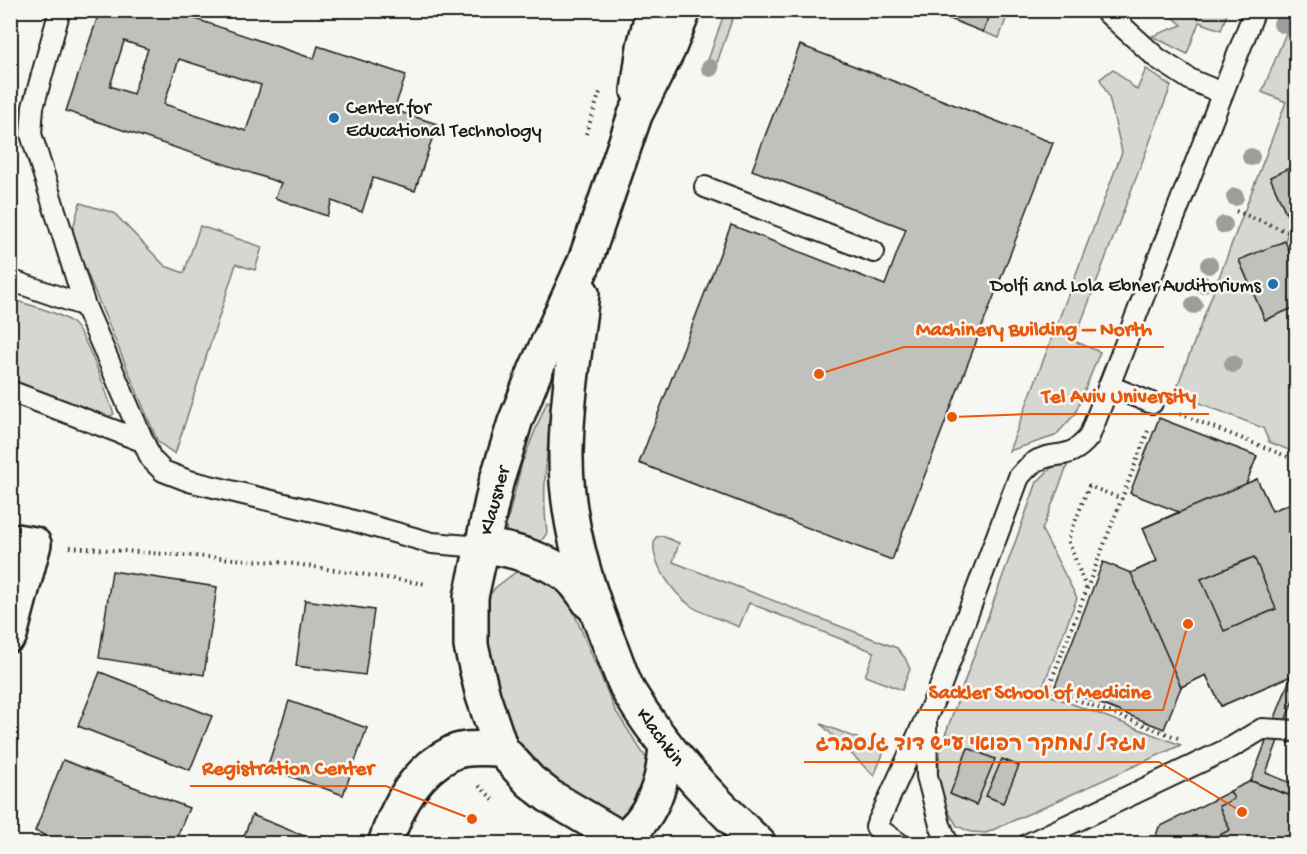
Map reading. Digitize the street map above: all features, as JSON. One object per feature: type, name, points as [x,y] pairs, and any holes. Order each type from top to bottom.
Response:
[{"type":"street","name":"Klausner","points":[[635,115],[644,47],[652,10]]},
{"type":"street","name":"Klausner","points":[[501,749],[483,696],[471,646],[471,597],[496,483],[536,369],[585,261],[635,115],[668,50],[684,10]]},
{"type":"street","name":"Klausner","points":[[585,261],[566,452],[569,503],[575,538],[595,609]]},
{"type":"street","points":[[10,635],[22,542]]},
{"type":"street","points":[[481,547],[495,546],[546,563],[570,577],[595,609]]},
{"type":"street","name":"Klachkin","points":[[595,609],[628,690],[666,746],[759,843]]},
{"type":"street","points":[[385,843],[393,819],[408,792],[425,772],[450,754],[463,750],[501,749],[530,781],[549,796],[626,841],[650,808],[665,765],[666,746]]},
{"type":"lane","points":[[60,10],[33,107],[31,134],[85,306],[151,459],[163,471],[189,481],[347,519],[432,543],[481,547]]},
{"type":"lane","points":[[1104,10],[1157,58],[1191,80],[1222,93]]},
{"type":"lane","points":[[900,843],[876,827],[941,685],[1019,477],[1040,459],[1067,454],[1080,448],[1089,437],[1255,10]]},
{"type":"lane","points":[[705,187],[874,252]]},
{"type":"lane","points":[[10,280],[85,306]]},
{"type":"lane","points":[[1109,386],[1155,404]]},
{"type":"lane","points":[[10,391],[142,441]]},
{"type":"lane","points":[[926,718],[927,776],[940,825],[948,843]]},
{"type":"lane","points":[[1028,843],[1232,747],[1262,729],[1296,732]]},
{"type":"path","points":[[1236,212],[1296,235]]},
{"type":"path","points":[[1181,739],[1048,689],[1122,499],[1155,404],[1296,460]]},
{"type":"path","points":[[1087,588],[1068,540],[1089,486],[1122,499]]},
{"type":"path","points":[[22,542],[288,563],[426,584]]},
{"type":"shaded area","points":[[725,11],[735,11],[713,74],[704,72]]},
{"type":"shaded area","points":[[992,11],[1009,11],[999,38],[983,32]]},
{"type":"shaded area","points":[[1166,11],[1228,11],[1221,30],[1199,22],[1187,54],[1152,36],[1182,25]]},
{"type":"shaded area","points":[[1295,11],[1296,165],[1270,177],[1291,224],[1285,241],[1239,261],[1265,320],[1295,307],[1296,310],[1296,453],[1269,442],[1263,428],[1182,396],[1177,387],[1286,102],[1262,92]]},
{"type":"shaded area","points":[[1113,69],[1137,90],[1146,69],[1171,86],[1074,341],[1100,352],[1075,414],[1055,436],[1009,451],[1122,152],[1109,97],[1100,79]]},
{"type":"shaded area","points":[[80,203],[114,213],[165,266],[184,273],[200,226],[262,247],[255,270],[236,264],[175,454],[158,442],[71,235]]},
{"type":"shaded area","points":[[11,299],[58,315],[71,322],[83,338],[96,365],[114,414],[106,418],[11,380],[10,357],[13,350],[11,349]]},
{"type":"shaded area","points":[[547,401],[552,403],[545,484],[547,533],[540,543],[507,536],[506,526],[522,463]]},
{"type":"shaded area","points":[[1068,464],[1042,530],[1077,598],[1041,692],[1181,745],[986,833],[971,832],[957,826],[945,806],[938,777],[940,749],[1037,482],[1051,468]]},
{"type":"shaded area","points":[[662,536],[679,543],[673,562],[897,648],[910,669],[902,690],[865,676],[874,652],[749,603],[739,627],[691,606],[677,593],[658,565],[654,546],[656,537]]},
{"type":"shaded area","points":[[516,572],[530,573],[550,581],[572,608],[615,710],[650,764],[635,807],[617,825],[521,760],[496,707],[481,605],[496,587]]},
{"type":"shaded area","points":[[821,724],[885,749],[874,776]]},
{"type":"building","name":"Center for Educational Technology","points":[[100,10],[169,10],[314,59],[318,46],[406,75],[394,110],[437,124],[415,191],[373,178],[362,212],[332,201],[327,216],[275,198],[281,183],[66,111]],"holes":[[[124,41],[148,49],[133,94],[110,86]],[[179,59],[261,85],[246,131],[164,104]]]},
{"type":"building","points":[[927,10],[992,10],[983,32]]},
{"type":"building","points":[[800,45],[1053,143],[892,560],[639,463],[731,225],[885,285],[906,229],[752,170]]},
{"type":"building","name":"Dolfi and Lola Ebner Auditoriums","points":[[1296,165],[1296,222],[1291,224],[1270,177]]},
{"type":"building","name":"Dolfi and Lola Ebner Auditoriums","points":[[1285,241],[1290,253],[1296,251],[1296,310],[1295,307],[1265,320],[1239,260]]},
{"type":"building","points":[[1159,418],[1257,456],[1246,484],[1257,479],[1272,511],[1296,501],[1296,678],[1291,676],[1221,706],[1206,675],[1181,687],[1164,729],[1055,686],[1103,562],[1131,573],[1157,561],[1143,528],[1179,512],[1130,493]]},
{"type":"building","points":[[1257,479],[1272,511],[1296,501],[1296,678],[1291,676],[1221,706],[1206,675],[1181,687],[1131,573],[1157,561],[1143,528]],"holes":[[[1254,557],[1276,609],[1224,631],[1201,579]]]},
{"type":"building","points":[[112,571],[217,587],[204,675],[99,658]]},
{"type":"building","points":[[305,600],[374,610],[365,675],[296,666]]},
{"type":"building","points":[[100,672],[212,716],[190,770],[78,726]]},
{"type":"building","points":[[1291,676],[1296,678],[1296,692],[1266,773],[1296,785],[1296,798],[1251,781]]},
{"type":"building","points":[[289,701],[367,728],[343,795],[267,768]]},
{"type":"building","points":[[968,748],[995,759],[976,805],[950,794]]},
{"type":"building","points":[[1002,759],[1019,766],[1003,803],[986,796]]},
{"type":"building","points":[[63,760],[189,808],[174,844],[66,844],[35,831]]},
{"type":"building","points":[[1251,781],[1296,798],[1296,844],[1153,844],[1159,827]]},
{"type":"building","points":[[1251,781],[1296,798],[1296,844],[1208,844],[1207,841],[1230,830],[1219,806],[1234,799],[1230,791]]},
{"type":"building","points":[[252,815],[324,844],[241,844]]},
{"type":"place","name":"Center for Educational Technology","points":[[334,118]]},
{"type":"place","name":"Dolfi and Lola Ebner Auditoriums","points":[[1273,284]]},
{"type":"place","name":"Machinery Building – North","points":[[819,374]]},
{"type":"place","name":"Tel Aviv University","points":[[952,417]]},
{"type":"place","name":"Sackler School of Medicine","points":[[1188,624]]},
{"type":"place","name":"מגדל למחקר רפואי ע\"ש דוד גלסברג","points":[[1242,812]]},
{"type":"place","name":"Registration Center","points":[[472,819]]}]
